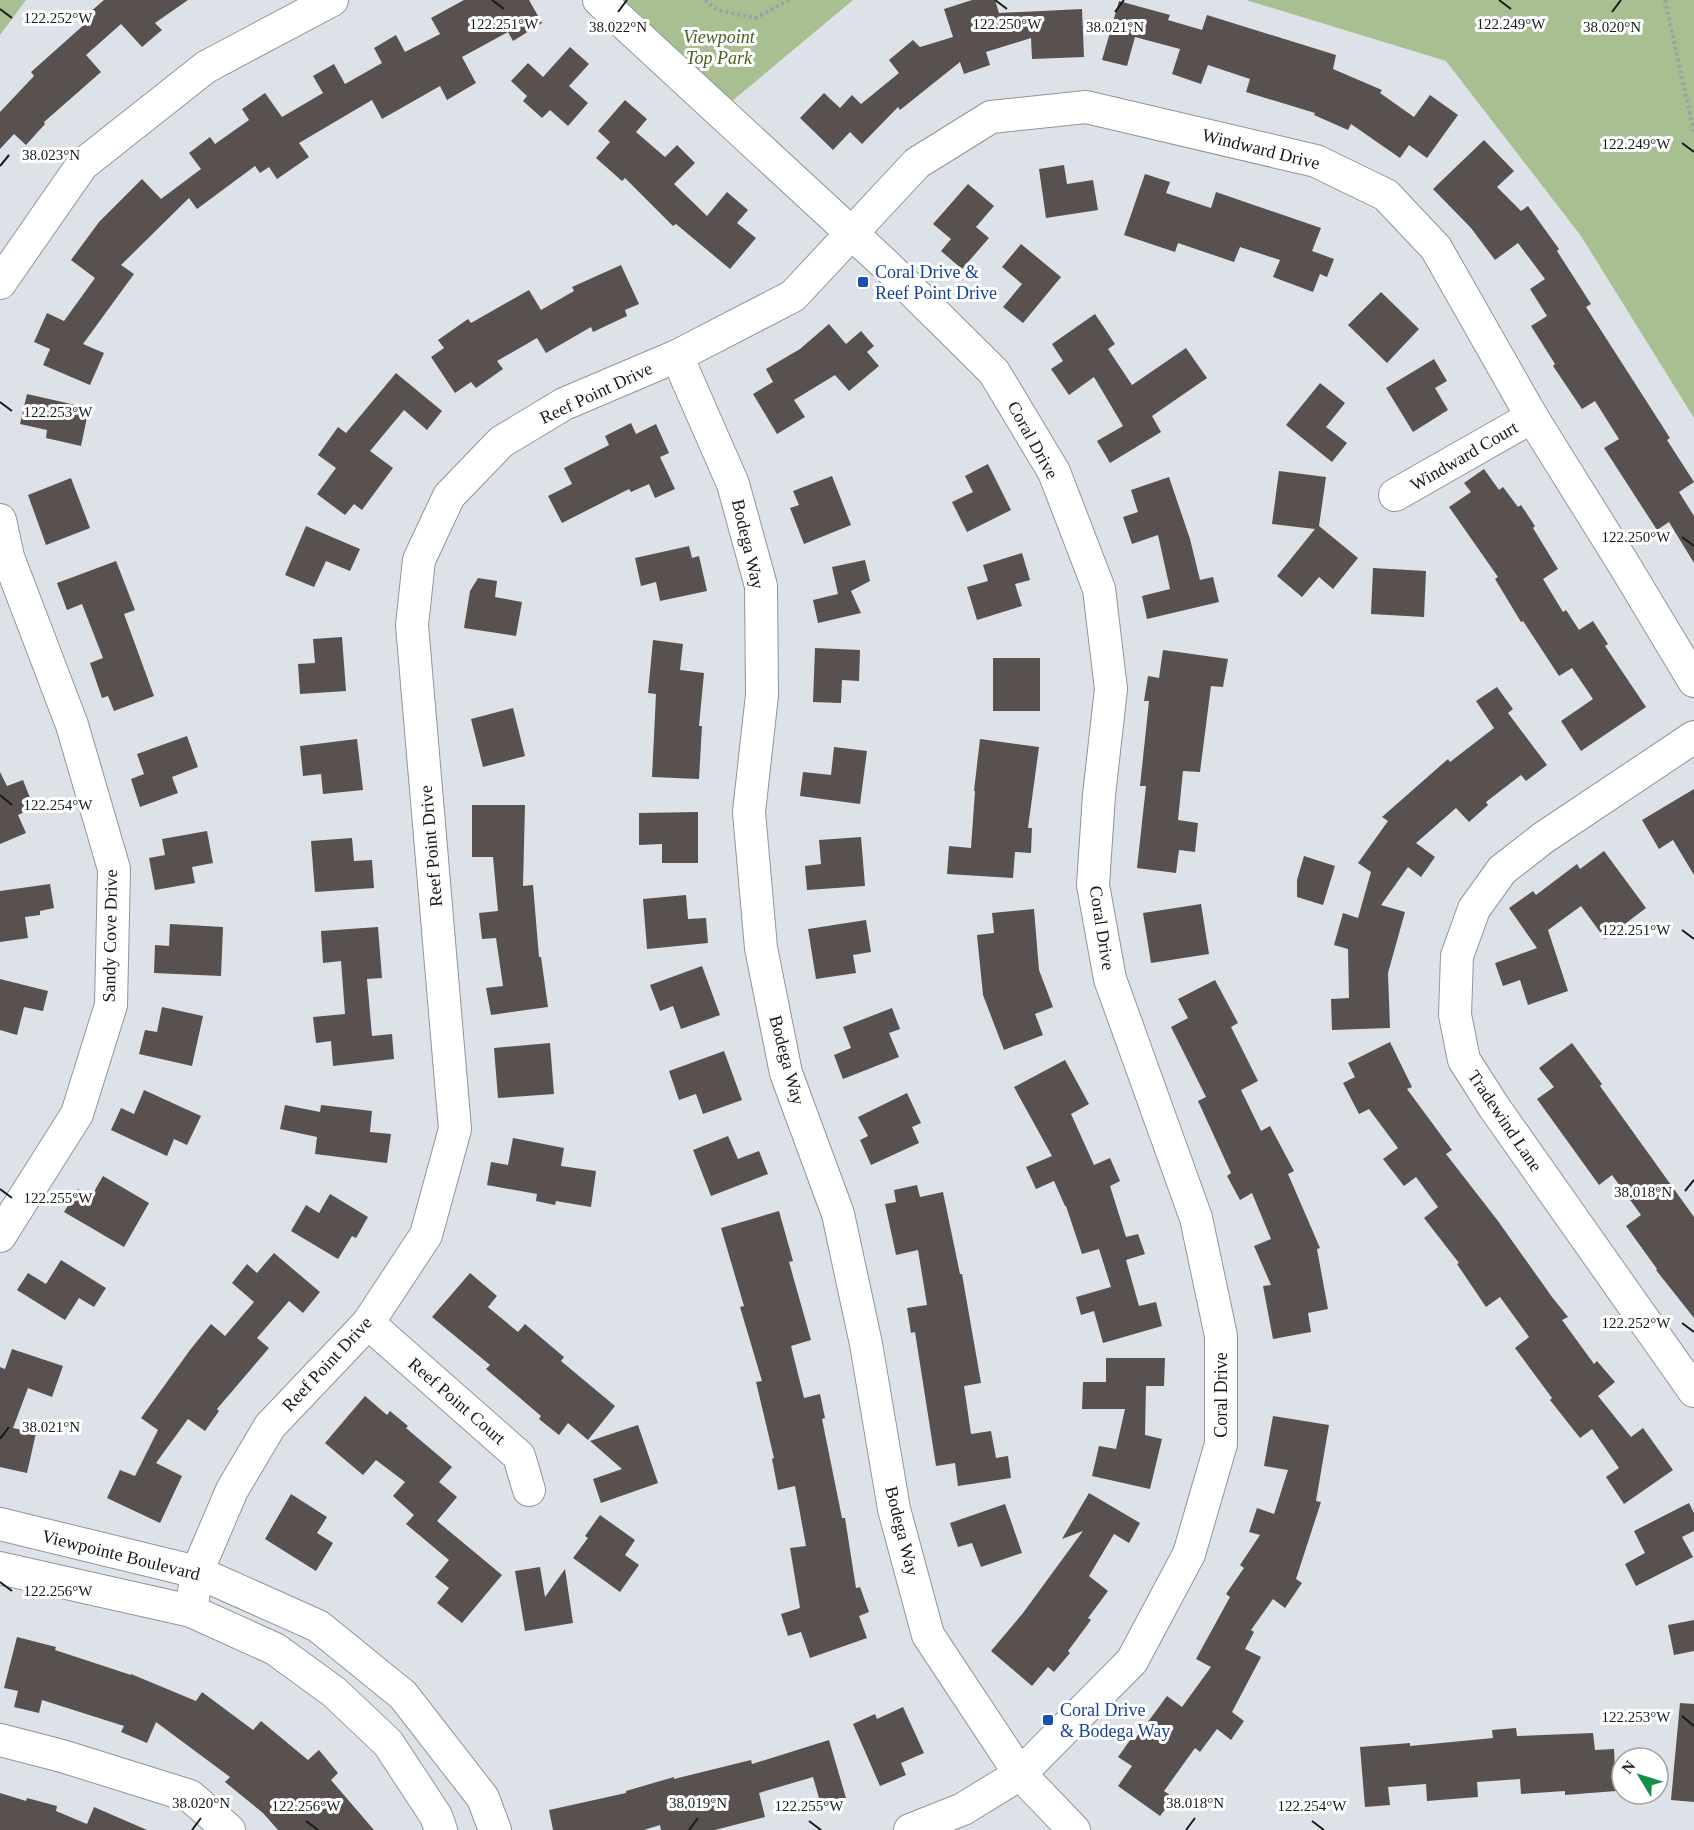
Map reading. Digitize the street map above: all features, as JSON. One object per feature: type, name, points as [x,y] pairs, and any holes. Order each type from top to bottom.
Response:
[{"type":"street","points":[[0,283],[82,165],[206,67],[332,0]]},
{"type":"street","name":"Coral Drive","points":[[599,0],[851,233],[994,372],[1053,472],[1099,589],[1111,689],[1099,795],[1093,885],[1110,979],[1196,1218],[1221,1336],[1221,1444],[1189,1554],[1132,1661],[1020,1774],[963,1809],[910,1830]]},
{"type":"street","name":"Windward Drive","points":[[851,233],[917,163],[991,117],[1086,107],[1316,161],[1386,195],[1436,248],[1532,417],[1694,681]]},
{"type":"street","name":"Reef Point Drive","points":[[191,1611],[197,1572],[232,1490],[270,1425],[368,1323],[426,1234],[455,1129],[412,625],[419,560],[449,496],[501,442],[564,404],[677,356],[793,296],[851,233]]},
{"type":"street","name":"Bodega Way","points":[[677,356],[734,484],[760,586],[762,695],[749,812],[761,948],[786,1073],[838,1214],[866,1344],[894,1509],[928,1635],[1020,1774]]},
{"type":"street","name":"Windward Court","points":[[1395,495],[1532,417]]},
{"type":"street","name":"Sandy Cove Drive","points":[[0,520],[8,557],[72,724],[114,869],[111,1005],[77,1114],[0,1236]]},
{"type":"street","name":"Tradewind Lane","points":[[1694,737],[1543,838],[1502,870],[1474,909],[1457,956],[1455,1015],[1464,1060],[1494,1107],[1694,1391]]},
{"type":"street","name":"Reef Point Court","points":[[368,1323],[519,1456],[529,1490]]},
{"type":"street","name":"Viewpointe Boulevard","points":[[0,1524],[197,1572],[318,1626],[403,1695],[483,1798],[495,1830]]},
{"type":"street","name":"Viewpointe Boulevard","points":[[0,1568],[191,1611],[276,1649],[334,1692],[388,1743],[436,1816],[441,1830]]},
{"type":"street","points":[[0,1740],[62,1756],[189,1796],[229,1830]]},
{"type":"street","points":[[1020,1774],[1074,1830]]},
{"type":"path","points":[[705,0],[718,10],[756,18],[789,0]]},
{"type":"path","points":[[1665,0],[1694,133]]},
{"type":"green space","points":[[0,0],[26,0],[0,35]]},
{"type":"green space","name":"Viewpoint Top Park","points":[[599,0],[853,0],[719,112]]},
{"type":"green space","points":[[1246,0],[1694,0],[1694,418],[1581,236],[1446,61]]},
{"type":"building","points":[[104,0],[188,0],[155,23],[162,30],[142,47],[121,24],[86,55],[101,72],[44,122],[45,124],[26,145],[14,134],[0,149],[0,112],[34,76],[31,72],[86,23],[82,19]]},
{"type":"building","points":[[464,0],[529,0],[542,23],[513,41],[508,32],[462,57],[476,83],[447,100],[440,86],[382,119],[372,100],[299,143],[309,157],[277,179],[269,167],[260,173],[255,166],[197,209],[189,198],[121,265],[134,274],[83,344],[104,353],[90,385],[43,365],[50,349],[34,342],[47,313],[64,321],[95,278],[71,260],[99,222],[142,179],[161,199],[201,169],[189,153],[210,137],[215,144],[249,120],[242,109],[265,93],[282,117],[323,93],[313,76],[334,64],[345,84],[382,63],[374,48],[396,35],[405,52],[440,34],[431,18]]},
{"type":"building","points":[[972,0],[995,0],[999,13],[1082,9],[1084,57],[1032,59],[1031,38],[986,52],[990,65],[964,74],[960,62],[900,110],[898,107],[862,144],[850,132],[833,150],[800,118],[824,93],[840,108],[852,95],[861,104],[899,73],[889,60],[913,40],[920,47],[953,37],[944,9]]},
{"type":"building","points":[[1119,1],[1170,15],[1168,20],[1202,30],[1207,15],[1336,55],[1333,69],[1382,90],[1380,93],[1414,117],[1430,95],[1458,115],[1427,158],[1409,145],[1400,158],[1351,124],[1348,130],[1314,115],[1315,113],[1246,92],[1250,79],[1208,65],[1201,84],[1172,74],[1180,49],[1135,37],[1127,66],[1102,60]]},
{"type":"building","points":[[570,47],[589,64],[569,86],[588,103],[568,126],[550,110],[542,118],[523,101],[527,96],[511,81],[528,63],[543,77]]},
{"type":"building","points":[[625,100],[647,119],[636,132],[665,157],[677,145],[695,163],[674,184],[707,216],[727,192],[748,210],[737,223],[756,238],[730,269],[676,224],[673,226],[625,178],[622,181],[596,158],[610,142],[598,131]]},
{"type":"building","points":[[1484,140],[1514,171],[1497,187],[1521,211],[1528,206],[1559,249],[1557,251],[1591,304],[1586,307],[1670,438],[1667,440],[1694,482],[1679,492],[1694,516],[1694,563],[1669,522],[1657,530],[1604,448],[1619,439],[1595,401],[1582,409],[1553,366],[1555,364],[1531,326],[1547,316],[1530,289],[1545,279],[1518,243],[1495,260],[1471,228],[1433,189]]},
{"type":"building","points":[[1064,165],[1067,184],[1093,180],[1098,210],[1046,218],[1039,169]]},
{"type":"building","points":[[1145,174],[1170,182],[1166,193],[1211,208],[1216,192],[1321,228],[1312,251],[1334,259],[1327,277],[1320,274],[1313,292],[1273,277],[1280,260],[1240,247],[1234,262],[1178,243],[1175,252],[1124,235]]},
{"type":"building","points":[[968,184],[994,206],[976,227],[989,238],[962,269],[941,251],[951,239],[933,224]]},
{"type":"building","points":[[1021,244],[1061,277],[1023,323],[1003,307],[1022,284],[1002,267]]},
{"type":"building","points":[[621,265],[639,304],[625,310],[627,316],[593,332],[591,327],[546,353],[537,338],[497,361],[503,369],[476,388],[471,382],[455,393],[431,357],[444,348],[438,340],[468,319],[471,323],[529,290],[541,310],[574,291],[572,287]]},
{"type":"building","points":[[1381,292],[1419,329],[1387,363],[1348,325]]},
{"type":"building","points":[[1095,314],[1115,344],[1108,349],[1132,385],[1186,348],[1207,378],[1152,416],[1161,432],[1110,463],[1097,441],[1123,426],[1094,377],[1069,395],[1051,369],[1063,361],[1052,344]]},
{"type":"building","points":[[829,324],[846,344],[861,331],[874,346],[867,352],[879,366],[849,391],[835,375],[794,400],[805,417],[777,434],[753,394],[773,382],[766,369],[800,349]]},
{"type":"building","points":[[1434,359],[1447,381],[1435,388],[1448,410],[1413,432],[1386,388]]},
{"type":"building","points":[[396,373],[442,411],[427,430],[404,410],[370,451],[393,468],[362,510],[354,504],[345,515],[317,494],[336,468],[318,455],[338,427],[346,433]]},
{"type":"building","points":[[1320,383],[1345,403],[1326,427],[1347,443],[1332,462],[1286,425]]},
{"type":"building","points":[[27,394],[89,408],[81,446],[46,438],[47,430],[20,424]]},
{"type":"building","points":[[631,423],[636,434],[656,424],[669,453],[660,457],[675,489],[655,498],[649,484],[631,492],[629,489],[562,523],[548,496],[572,484],[564,468],[609,445],[605,436]]},
{"type":"building","points":[[988,464],[1011,510],[967,532],[952,502],[973,492],[965,476]]},
{"type":"building","points":[[1484,469],[1499,490],[1503,487],[1518,507],[1521,505],[1535,526],[1533,528],[1558,569],[1543,579],[1563,612],[1566,610],[1579,630],[1593,621],[1608,644],[1605,646],[1646,707],[1581,751],[1561,721],[1593,699],[1572,668],[1559,676],[1523,621],[1521,622],[1495,579],[1498,577],[1449,507],[1471,492],[1464,483]]},
{"type":"building","points":[[1279,471],[1326,477],[1319,526],[1358,558],[1333,589],[1319,577],[1302,597],[1277,576],[1315,529],[1272,524]]},
{"type":"building","points":[[832,476],[851,525],[804,544],[790,508],[799,505],[793,491]]},
{"type":"building","points":[[1169,477],[1190,539],[1200,580],[1213,577],[1219,602],[1147,619],[1142,596],[1170,589],[1158,535],[1132,544],[1123,517],[1138,512],[1131,490]]},
{"type":"building","points":[[71,478],[90,528],[46,545],[28,495]]},
{"type":"building","points":[[306,526],[360,549],[350,571],[326,561],[314,587],[285,575]]},
{"type":"building","points":[[689,546],[692,558],[699,556],[707,591],[660,601],[656,582],[641,586],[635,558]]},
{"type":"building","points":[[1022,553],[1030,580],[1015,584],[1022,606],[977,620],[967,587],[988,581],[983,565]]},
{"type":"building","points":[[865,560],[870,581],[851,591],[861,613],[818,623],[813,600],[838,594],[832,567]]},
{"type":"building","points":[[116,561],[135,610],[124,614],[154,696],[114,711],[108,696],[102,698],[90,663],[103,658],[82,604],[67,610],[57,583]]},
{"type":"building","points":[[1373,568],[1426,571],[1424,617],[1371,614]]},
{"type":"building","points":[[478,578],[497,581],[495,597],[522,602],[516,636],[464,628],[470,591]]},
{"type":"building","points":[[342,637],[346,691],[300,694],[298,664],[315,663],[313,639]]},
{"type":"building","points":[[653,640],[683,644],[680,670],[704,673],[699,726],[702,726],[699,779],[652,777],[656,694],[648,693]]},
{"type":"building","points":[[815,648],[860,650],[859,681],[842,680],[841,703],[813,702]]},
{"type":"building","points":[[1163,650],[1228,659],[1223,687],[1211,686],[1200,772],[1183,771],[1178,820],[1198,823],[1195,852],[1179,850],[1176,873],[1137,868],[1146,786],[1140,786],[1149,701],[1144,701],[1148,676],[1159,678]]},
{"type":"building","points":[[993,658],[1040,658],[1040,711],[993,711]]},
{"type":"building","points":[[1497,687],[1513,709],[1508,713],[1547,765],[1526,781],[1521,775],[1486,802],[1488,805],[1469,822],[1456,808],[1416,843],[1435,857],[1421,877],[1408,867],[1381,905],[1405,912],[1388,973],[1390,1028],[1332,1030],[1331,999],[1349,998],[1348,949],[1334,945],[1343,913],[1358,918],[1371,872],[1358,863],[1388,821],[1382,817],[1448,759],[1450,762],[1494,728],[1476,701]]},
{"type":"building","points":[[513,708],[525,756],[483,767],[471,719]]},
{"type":"building","points":[[187,736],[198,767],[172,777],[178,793],[140,807],[131,779],[144,774],[137,754]]},
{"type":"building","points":[[357,739],[363,790],[323,794],[321,774],[303,776],[300,746]]},
{"type":"building","points":[[980,739],[1039,747],[1028,828],[1032,828],[1031,853],[1015,852],[1013,878],[947,874],[949,846],[971,848]]},
{"type":"building","points":[[834,747],[867,751],[860,804],[800,796],[803,772],[831,775]]},
{"type":"building","points":[[0,772],[7,786],[23,780],[34,808],[18,815],[26,833],[0,844]]},
{"type":"building","points":[[1694,789],[1694,875],[1673,840],[1659,849],[1642,820]]},
{"type":"building","points":[[472,805],[525,805],[523,886],[533,885],[539,957],[541,957],[548,1007],[491,1015],[486,988],[503,986],[496,938],[482,939],[479,913],[498,911],[493,857],[472,857]]},
{"type":"building","points":[[698,812],[698,863],[662,863],[662,844],[639,845],[639,813]]},
{"type":"building","points":[[207,831],[213,863],[192,867],[195,883],[155,890],[149,858],[165,855],[162,839]]},
{"type":"building","points":[[861,837],[865,886],[807,890],[805,866],[821,864],[819,840]]},
{"type":"building","points":[[352,838],[354,861],[372,860],[374,888],[315,892],[311,841]]},
{"type":"building","points":[[1604,851],[1646,908],[1605,939],[1581,906],[1548,930],[1568,991],[1528,1005],[1520,980],[1503,986],[1495,963],[1537,948],[1509,908],[1533,891],[1536,895],[1577,864],[1580,869]]},
{"type":"building","points":[[1304,856],[1335,866],[1323,905],[1297,897],[1297,880]]},
{"type":"building","points":[[50,884],[54,908],[40,911],[40,915],[25,917],[28,938],[0,942],[0,891]]},
{"type":"building","points":[[686,895],[688,919],[706,918],[708,943],[647,949],[643,899]]},
{"type":"building","points":[[1201,904],[1209,954],[1151,963],[1143,913]]},
{"type":"building","points":[[1034,909],[1039,970],[1053,1007],[1035,1014],[1043,1035],[1004,1050],[983,995],[977,935],[994,933],[992,913]]},
{"type":"building","points":[[866,920],[871,952],[853,955],[856,973],[816,979],[808,929]]},
{"type":"building","points":[[170,924],[223,927],[221,976],[154,973],[155,945],[169,946]]},
{"type":"building","points":[[378,927],[382,978],[367,979],[372,1036],[392,1034],[394,1059],[333,1066],[331,1041],[316,1043],[313,1017],[345,1014],[341,961],[323,963],[321,931]]},
{"type":"building","points":[[702,966],[720,1015],[681,1029],[673,1006],[660,1011],[650,985]]},
{"type":"building","points":[[0,979],[48,991],[43,1011],[24,1007],[17,1035],[0,1030]]},
{"type":"building","points":[[1215,980],[1238,1023],[1231,1027],[1258,1081],[1241,1090],[1261,1131],[1270,1126],[1294,1171],[1288,1174],[1320,1248],[1317,1249],[1328,1309],[1308,1313],[1311,1332],[1273,1339],[1263,1286],[1271,1285],[1254,1246],[1271,1239],[1252,1193],[1240,1200],[1227,1176],[1231,1173],[1198,1101],[1206,1097],[1171,1027],[1188,1018],[1178,999]]},
{"type":"building","points":[[162,1007],[203,1016],[192,1066],[139,1054],[145,1030],[157,1032]]},
{"type":"building","points":[[892,1008],[900,1029],[889,1033],[899,1057],[843,1079],[834,1055],[851,1048],[843,1027]]},
{"type":"building","points":[[1390,1042],[1412,1087],[1407,1089],[1452,1150],[1446,1154],[1568,1317],[1562,1320],[1594,1364],[1597,1361],[1615,1382],[1598,1396],[1631,1437],[1643,1428],[1673,1470],[1624,1504],[1606,1477],[1619,1468],[1592,1429],[1580,1438],[1550,1400],[1552,1398],[1515,1348],[1529,1337],[1500,1297],[1486,1307],[1457,1264],[1459,1263],[1424,1218],[1438,1207],[1416,1177],[1404,1186],[1383,1159],[1398,1148],[1369,1109],[1359,1114],[1343,1083],[1355,1077],[1348,1063]]},
{"type":"building","points":[[550,1043],[554,1094],[498,1098],[494,1048]]},
{"type":"building","points":[[1572,1043],[1694,1217],[1694,1318],[1656,1270],[1626,1226],[1641,1215],[1612,1175],[1599,1185],[1537,1099],[1554,1087],[1539,1068]]},
{"type":"building","points":[[724,1051],[742,1100],[703,1114],[696,1094],[679,1100],[669,1071]]},
{"type":"building","points":[[1065,1060],[1089,1104],[1071,1114],[1094,1165],[1110,1158],[1120,1181],[1110,1186],[1126,1237],[1138,1234],[1145,1254],[1126,1260],[1139,1306],[1156,1302],[1162,1326],[1103,1343],[1094,1311],[1081,1315],[1076,1297],[1111,1287],[1099,1249],[1082,1254],[1066,1206],[1054,1181],[1036,1189],[1026,1167],[1052,1156],[1014,1087]]},
{"type":"building","points":[[144,1090],[201,1116],[187,1145],[174,1139],[167,1156],[111,1130],[121,1108],[134,1114]]},
{"type":"building","points":[[907,1093],[921,1123],[912,1127],[919,1143],[871,1165],[860,1140],[868,1136],[858,1117]]},
{"type":"building","points":[[285,1105],[320,1112],[321,1105],[372,1111],[370,1132],[391,1134],[387,1163],[315,1154],[317,1137],[280,1129]]},
{"type":"building","points":[[728,1136],[738,1159],[759,1151],[768,1174],[711,1196],[693,1150]]},
{"type":"building","points":[[513,1138],[564,1148],[561,1166],[596,1171],[591,1207],[556,1201],[555,1205],[536,1201],[537,1194],[487,1185],[491,1162],[508,1165]]},
{"type":"building","points":[[103,1176],[149,1203],[124,1247],[64,1212],[78,1189],[91,1197]]},
{"type":"building","points":[[917,1185],[920,1197],[943,1192],[960,1274],[962,1274],[981,1383],[964,1386],[971,1434],[991,1431],[996,1458],[1008,1456],[1011,1478],[958,1486],[955,1463],[936,1466],[915,1332],[911,1333],[907,1308],[927,1305],[918,1250],[896,1255],[885,1204],[896,1202],[894,1190]]},
{"type":"building","points":[[330,1194],[368,1217],[356,1238],[352,1236],[338,1259],[291,1231],[306,1205],[319,1213]]},
{"type":"building","points":[[779,1211],[793,1261],[789,1262],[811,1340],[791,1346],[804,1398],[820,1394],[825,1418],[822,1419],[842,1518],[845,1518],[856,1588],[860,1587],[869,1612],[859,1616],[867,1638],[810,1658],[801,1632],[788,1636],[781,1614],[800,1608],[790,1548],[806,1546],[795,1486],[778,1490],[772,1459],[774,1458],[756,1382],[762,1381],[740,1307],[744,1306],[721,1228]]},
{"type":"building","points":[[274,1253],[320,1292],[303,1313],[289,1301],[257,1338],[269,1348],[217,1409],[219,1411],[205,1431],[188,1419],[156,1463],[182,1476],[160,1523],[107,1498],[120,1470],[135,1476],[158,1430],[141,1418],[190,1350],[211,1324],[225,1336],[254,1302],[232,1283],[247,1264],[257,1273]]},
{"type":"building","points":[[61,1260],[106,1288],[94,1307],[79,1298],[65,1320],[17,1290],[28,1273],[46,1284]]},
{"type":"building","points":[[470,1273],[497,1296],[488,1307],[518,1332],[525,1324],[564,1357],[561,1361],[615,1406],[588,1440],[568,1423],[559,1435],[539,1419],[541,1416],[486,1369],[490,1365],[432,1317]]},
{"type":"building","points":[[12,1349],[63,1366],[52,1397],[28,1388],[13,1428],[36,1433],[27,1473],[0,1467],[0,1367],[5,1369]]},
{"type":"building","points":[[1106,1358],[1165,1358],[1164,1386],[1146,1386],[1145,1435],[1162,1439],[1150,1489],[1092,1476],[1099,1446],[1116,1449],[1125,1409],[1082,1409],[1083,1382],[1106,1382]]},
{"type":"building","points":[[365,1396],[387,1415],[390,1411],[408,1426],[406,1428],[452,1467],[439,1482],[457,1497],[437,1521],[502,1575],[462,1623],[437,1603],[449,1588],[435,1577],[449,1560],[406,1524],[414,1515],[393,1496],[405,1482],[376,1460],[363,1475],[325,1443]]},
{"type":"building","points":[[1273,1416],[1329,1425],[1316,1501],[1321,1502],[1296,1579],[1302,1583],[1285,1608],[1273,1599],[1251,1630],[1254,1632],[1245,1649],[1261,1657],[1232,1712],[1244,1721],[1231,1740],[1217,1729],[1200,1752],[1195,1748],[1164,1791],[1174,1798],[1160,1816],[1118,1786],[1132,1766],[1118,1757],[1133,1736],[1136,1738],[1167,1696],[1182,1707],[1211,1667],[1196,1659],[1230,1597],[1226,1594],[1244,1568],[1240,1565],[1260,1535],[1249,1532],[1257,1508],[1274,1514],[1288,1470],[1264,1466]]},
{"type":"building","points":[[638,1425],[658,1483],[601,1503],[593,1479],[622,1469],[590,1441]]},
{"type":"building","points":[[1089,1493],[1140,1523],[1129,1543],[1114,1534],[1089,1576],[1108,1591],[1088,1618],[1091,1620],[1068,1651],[1070,1653],[1054,1672],[1048,1667],[1032,1686],[991,1651],[1023,1613],[1083,1531],[1062,1539]]},
{"type":"building","points":[[291,1494],[327,1517],[317,1533],[333,1543],[316,1571],[265,1539]]},
{"type":"building","points":[[1689,1503],[1694,1513],[1694,1531],[1682,1537],[1693,1557],[1636,1586],[1625,1564],[1645,1553],[1634,1531]]},
{"type":"building","points":[[1005,1504],[1022,1553],[981,1567],[972,1543],[958,1547],[950,1523]]},
{"type":"building","points":[[600,1515],[635,1540],[625,1555],[639,1565],[620,1592],[573,1558],[588,1538],[585,1536]]},
{"type":"building","points":[[540,1567],[545,1597],[565,1569],[573,1623],[525,1631],[515,1571]]},
{"type":"building","points":[[1694,1620],[1694,1651],[1674,1655],[1668,1625]]},
{"type":"building","points":[[17,1637],[56,1647],[55,1650],[131,1674],[196,1701],[202,1692],[253,1730],[261,1721],[308,1760],[319,1750],[338,1773],[331,1780],[374,1830],[278,1830],[263,1813],[225,1782],[230,1777],[156,1722],[147,1743],[121,1732],[124,1726],[42,1700],[39,1713],[14,1707],[18,1691],[4,1688]]},
{"type":"building","points":[[1680,1703],[1694,1704],[1694,1802],[1671,1800]]},
{"type":"building","points":[[903,1707],[924,1753],[901,1763],[906,1775],[880,1786],[853,1724],[875,1714],[877,1719]]},
{"type":"building","points":[[1516,1728],[1517,1736],[1593,1733],[1595,1750],[1610,1749],[1610,1791],[1565,1795],[1565,1791],[1521,1794],[1520,1779],[1477,1782],[1478,1797],[1427,1801],[1426,1784],[1388,1787],[1390,1805],[1365,1807],[1360,1747],[1410,1743],[1410,1746],[1493,1738],[1492,1730]]},
{"type":"building","points":[[829,1740],[846,1798],[821,1805],[813,1777],[759,1793],[765,1817],[715,1830],[661,1830],[660,1825],[644,1830],[553,1830],[549,1810],[626,1793],[626,1791],[674,1777],[674,1779],[751,1760],[752,1764]]},
{"type":"building","points":[[0,1793],[26,1801],[27,1798],[57,1806],[56,1811],[87,1824],[94,1807],[147,1830],[0,1830]]},
{"type":"place","name":"Coral Drive & Reef Point Drive","points":[[863,282]]},
{"type":"place","name":"Coral Drive & Bodega Way","points":[[1048,1720]]}]
